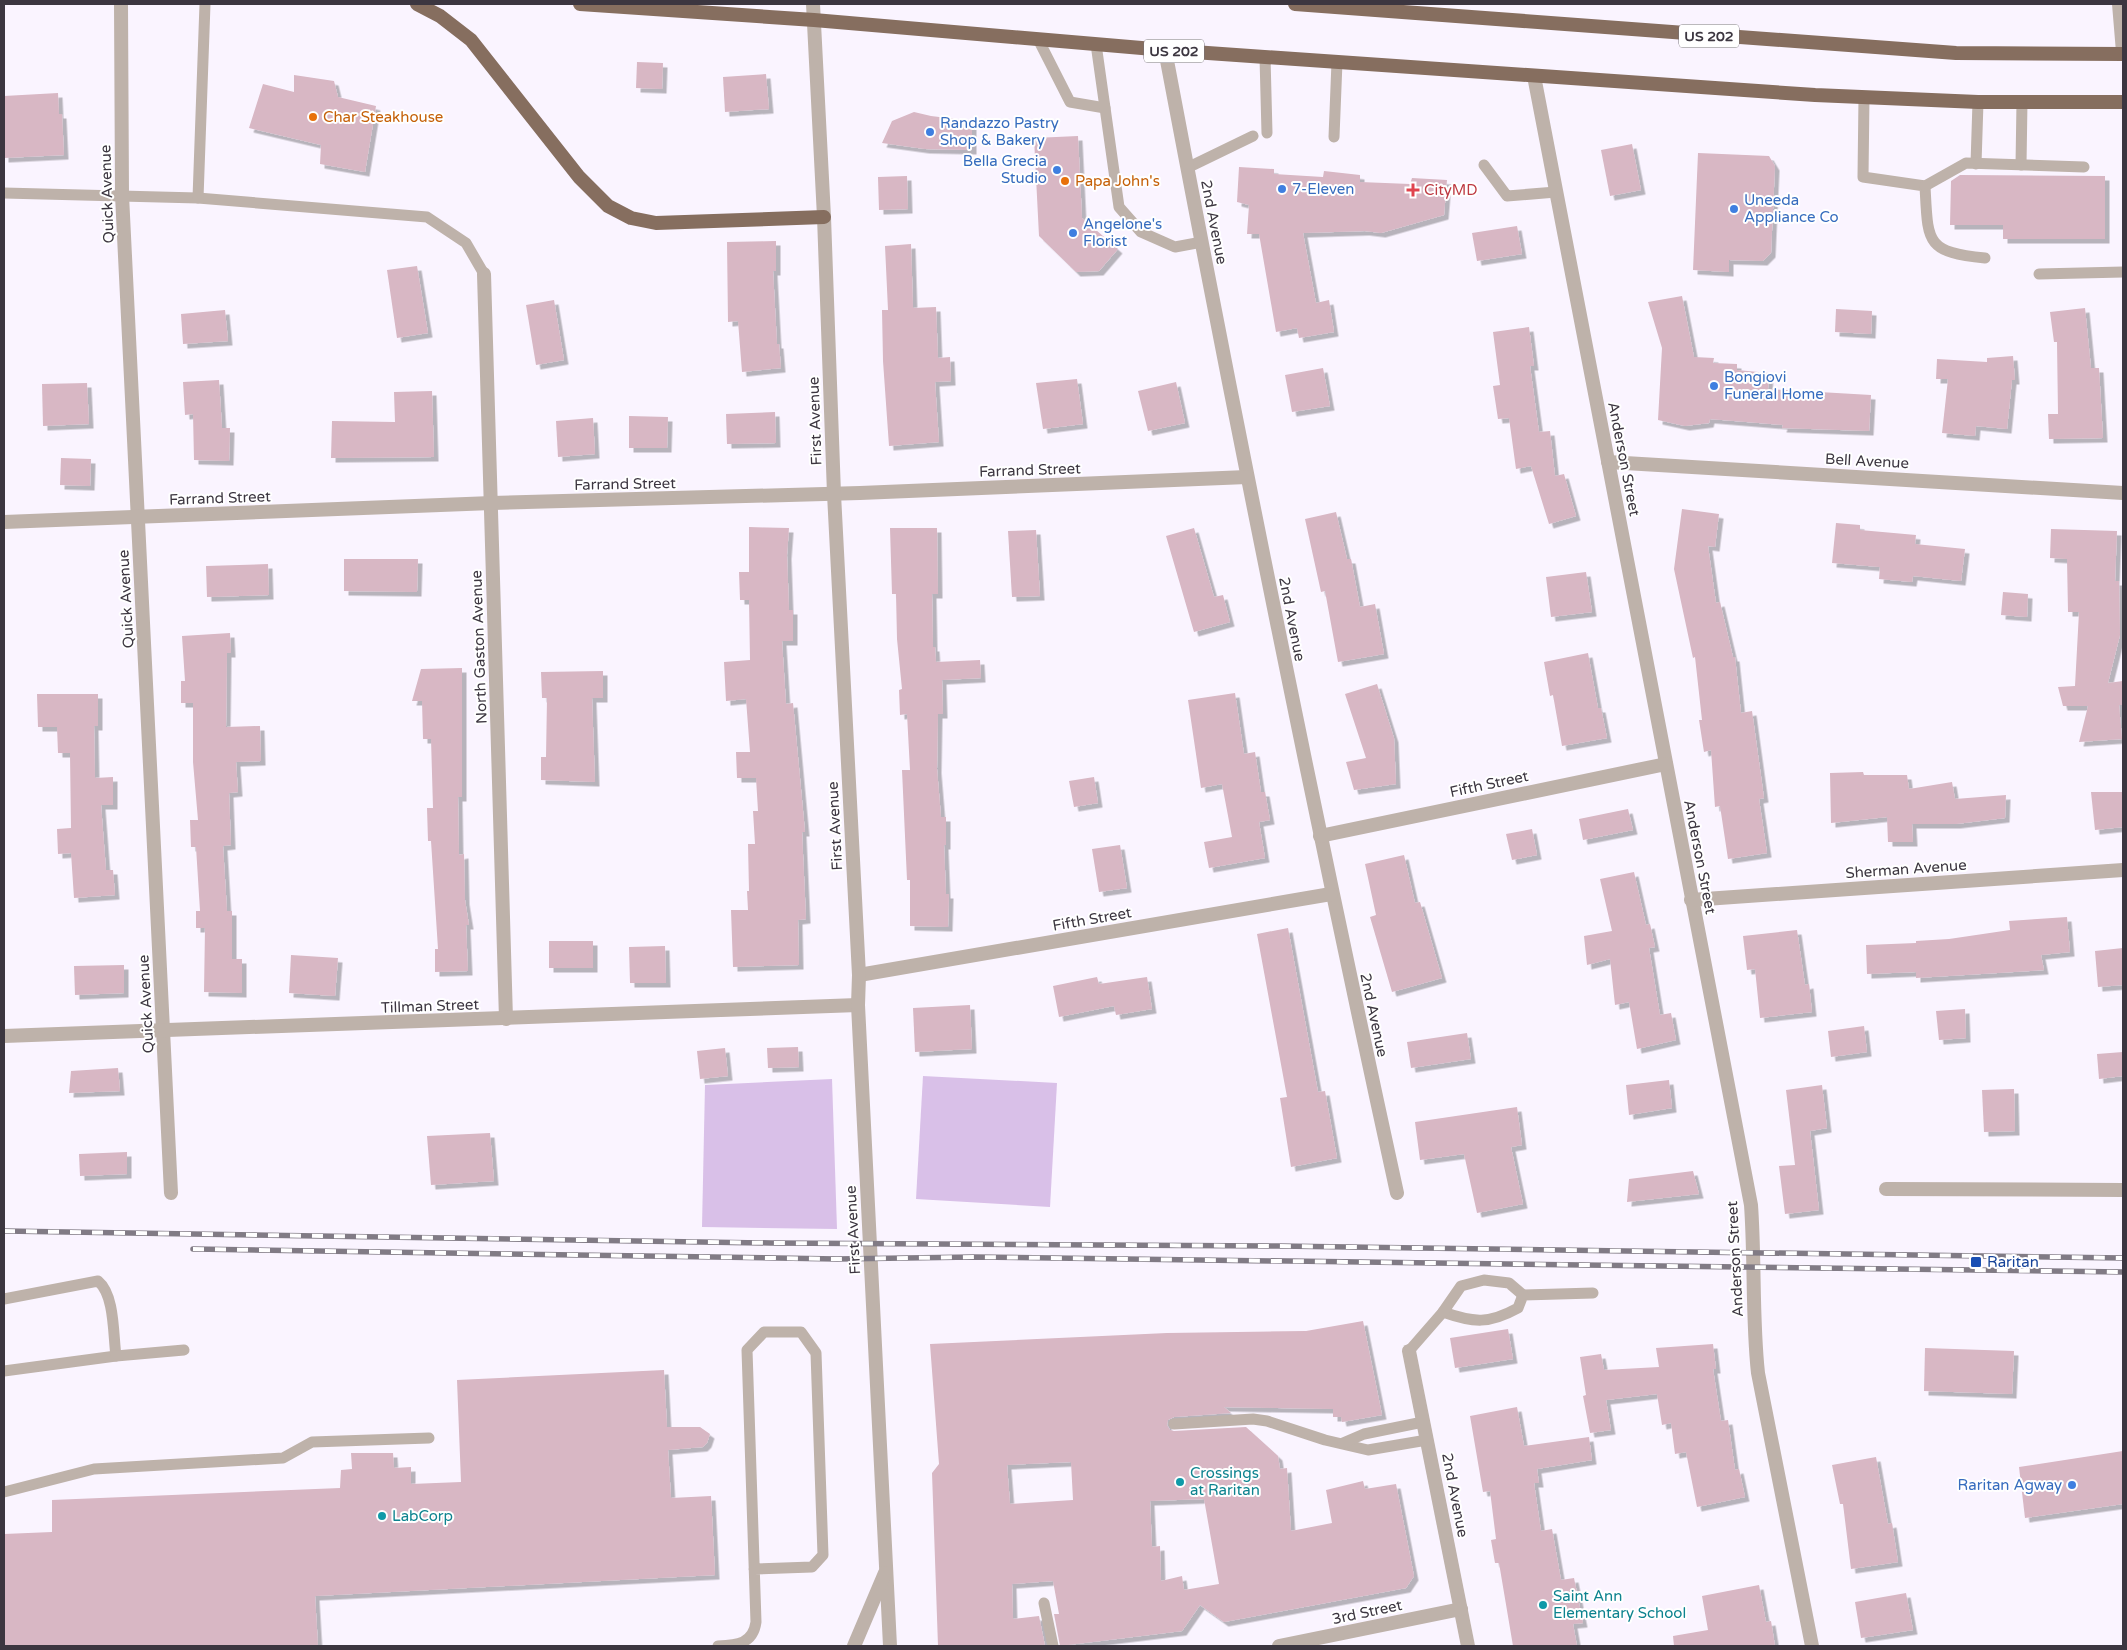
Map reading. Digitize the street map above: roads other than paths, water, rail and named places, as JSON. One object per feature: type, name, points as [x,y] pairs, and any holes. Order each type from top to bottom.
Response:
[{"type":"highway","points":[[417,4],[440,16],[471,40],[579,177],[608,206],[631,218],[656,223],[824,217]]},
{"type":"highway","name":"US 202","points":[[580,4],[814,20],[1164,50],[1864,97],[1978,102],[2123,102]]},
{"type":"highway","name":"US 202","points":[[1295,4],[1364,7],[1956,53],[2123,53]]},
{"type":"street","name":"Quick Avenue","points":[[121,4],[122,195],[171,1192]]},
{"type":"street","name":"First Avenue","points":[[813,4],[824,217],[834,494],[859,975],[858,1005],[890,1646]]},
{"type":"street","points":[[2119,4],[2123,53]]},
{"type":"street","name":"2nd Avenue","points":[[1164,50],[1331,894],[1397,1193]]},
{"type":"street","name":"Anderson Street","points":[[1534,76],[1751,1205],[1755,1266],[1755,1344],[1758,1373],[1812,1646]]},
{"type":"street","name":"North Gaston Avenue","points":[[484,274],[506,1019]]},
{"type":"street","name":"Bell Avenue","points":[[1608,462],[2123,492]]},
{"type":"street","name":"Farrand Street","points":[[4,522],[492,503],[834,494],[1247,477]]},
{"type":"street","name":"Fifth Street","points":[[1320,836],[1666,764]]},
{"type":"street","name":"Sherman Avenue","points":[[1691,900],[2123,870]]},
{"type":"street","name":"Fifth Street","points":[[859,975],[1331,894]]},
{"type":"street","name":"Tillman Street","points":[[4,1036],[163,1032],[858,1005]]},
{"type":"street","points":[[1886,1189],[2123,1190]]},
{"type":"street","name":"2nd Avenue","points":[[1409,1351],[1468,1646]]},
{"type":"street","points":[[854,1646],[886,1570]]},
{"type":"street","name":"3rd Street","points":[[1279,1646],[1461,1609]]},
{"type":"lane","points":[[198,198],[205,4]]},
{"type":"lane","points":[[1038,39],[1070,102],[1105,108]]},
{"type":"lane","points":[[1096,44],[1119,207],[1141,232],[1175,247],[1202,242]]},
{"type":"lane","points":[[1265,57],[1267,133]]},
{"type":"lane","points":[[1334,138],[1337,62]]},
{"type":"lane","points":[[1864,97],[1863,177],[1925,186],[1966,164],[2084,167]]},
{"type":"lane","points":[[1976,164],[1978,102]]},
{"type":"lane","points":[[2021,165],[2022,102]]},
{"type":"lane","points":[[1187,168],[1253,136]]},
{"type":"lane","points":[[1484,165],[1506,196],[1556,192]]},
{"type":"lane","points":[[1925,186],[1927,229],[1938,248],[1956,255],[1985,258]]},
{"type":"lane","points":[[4,192],[198,198],[427,217],[466,243],[484,274]]},
{"type":"lane","points":[[2039,274],[2123,272]]},
{"type":"lane","points":[[1409,1351],[1443,1312],[1461,1286],[1484,1280],[1509,1283],[1522,1295],[1593,1293]]},
{"type":"lane","points":[[4,1299],[98,1281],[105,1287],[109,1297],[116,1356]]},
{"type":"lane","points":[[1443,1312],[1459,1318],[1484,1321],[1505,1315],[1518,1308],[1522,1295]]},
{"type":"lane","points":[[718,1646],[740,1644],[752,1636],[756,1622],[754,1569],[747,1350],[764,1332],[801,1332],[816,1353],[823,1556],[812,1567],[754,1569]]},
{"type":"lane","points":[[4,1371],[116,1356],[184,1350]]},
{"type":"lane","points":[[1174,1424],[1253,1419],[1267,1420],[1325,1440],[1368,1450],[1427,1440]]},
{"type":"lane","points":[[1343,1443],[1364,1434],[1423,1422]]},
{"type":"lane","points":[[4,1492],[94,1469],[283,1458],[312,1442],[429,1438]]},
{"type":"lane","points":[[1044,1603],[1053,1646]]},
{"type":"railway","points":[[4,1231],[771,1243],[1278,1246],[2123,1258]]},
{"type":"railway","points":[[193,1249],[837,1259],[974,1257],[2123,1272]]},
{"type":"place","name":"Char Steakhouse","points":[[313,117]]},
{"type":"place","name":"Randazzo Pastry Shop & Bakery","points":[[930,132]]},
{"type":"place","name":"Bella Grecia Studio","points":[[1057,170]]},
{"type":"place","name":"Papa John's","points":[[1065,181]]},
{"type":"place","name":"7-Eleven","points":[[1282,189]]},
{"type":"place","name":"CityMD","points":[[1413,190]]},
{"type":"place","name":"Uneeda Appliance Co","points":[[1734,209]]},
{"type":"place","name":"Angelone's Florist","points":[[1073,233]]},
{"type":"place","name":"Bongiovi Funeral Home","points":[[1714,386]]},
{"type":"place","name":"Raritan","points":[[1976,1262]]},
{"type":"place","name":"Crossings at Raritan","points":[[1180,1482]]},
{"type":"place","name":"Raritan Agway","points":[[2072,1485]]},
{"type":"place","name":"LabCorp","points":[[382,1516]]},
{"type":"place","name":"Saint Ann Elementary School","points":[[1543,1605]]}]
